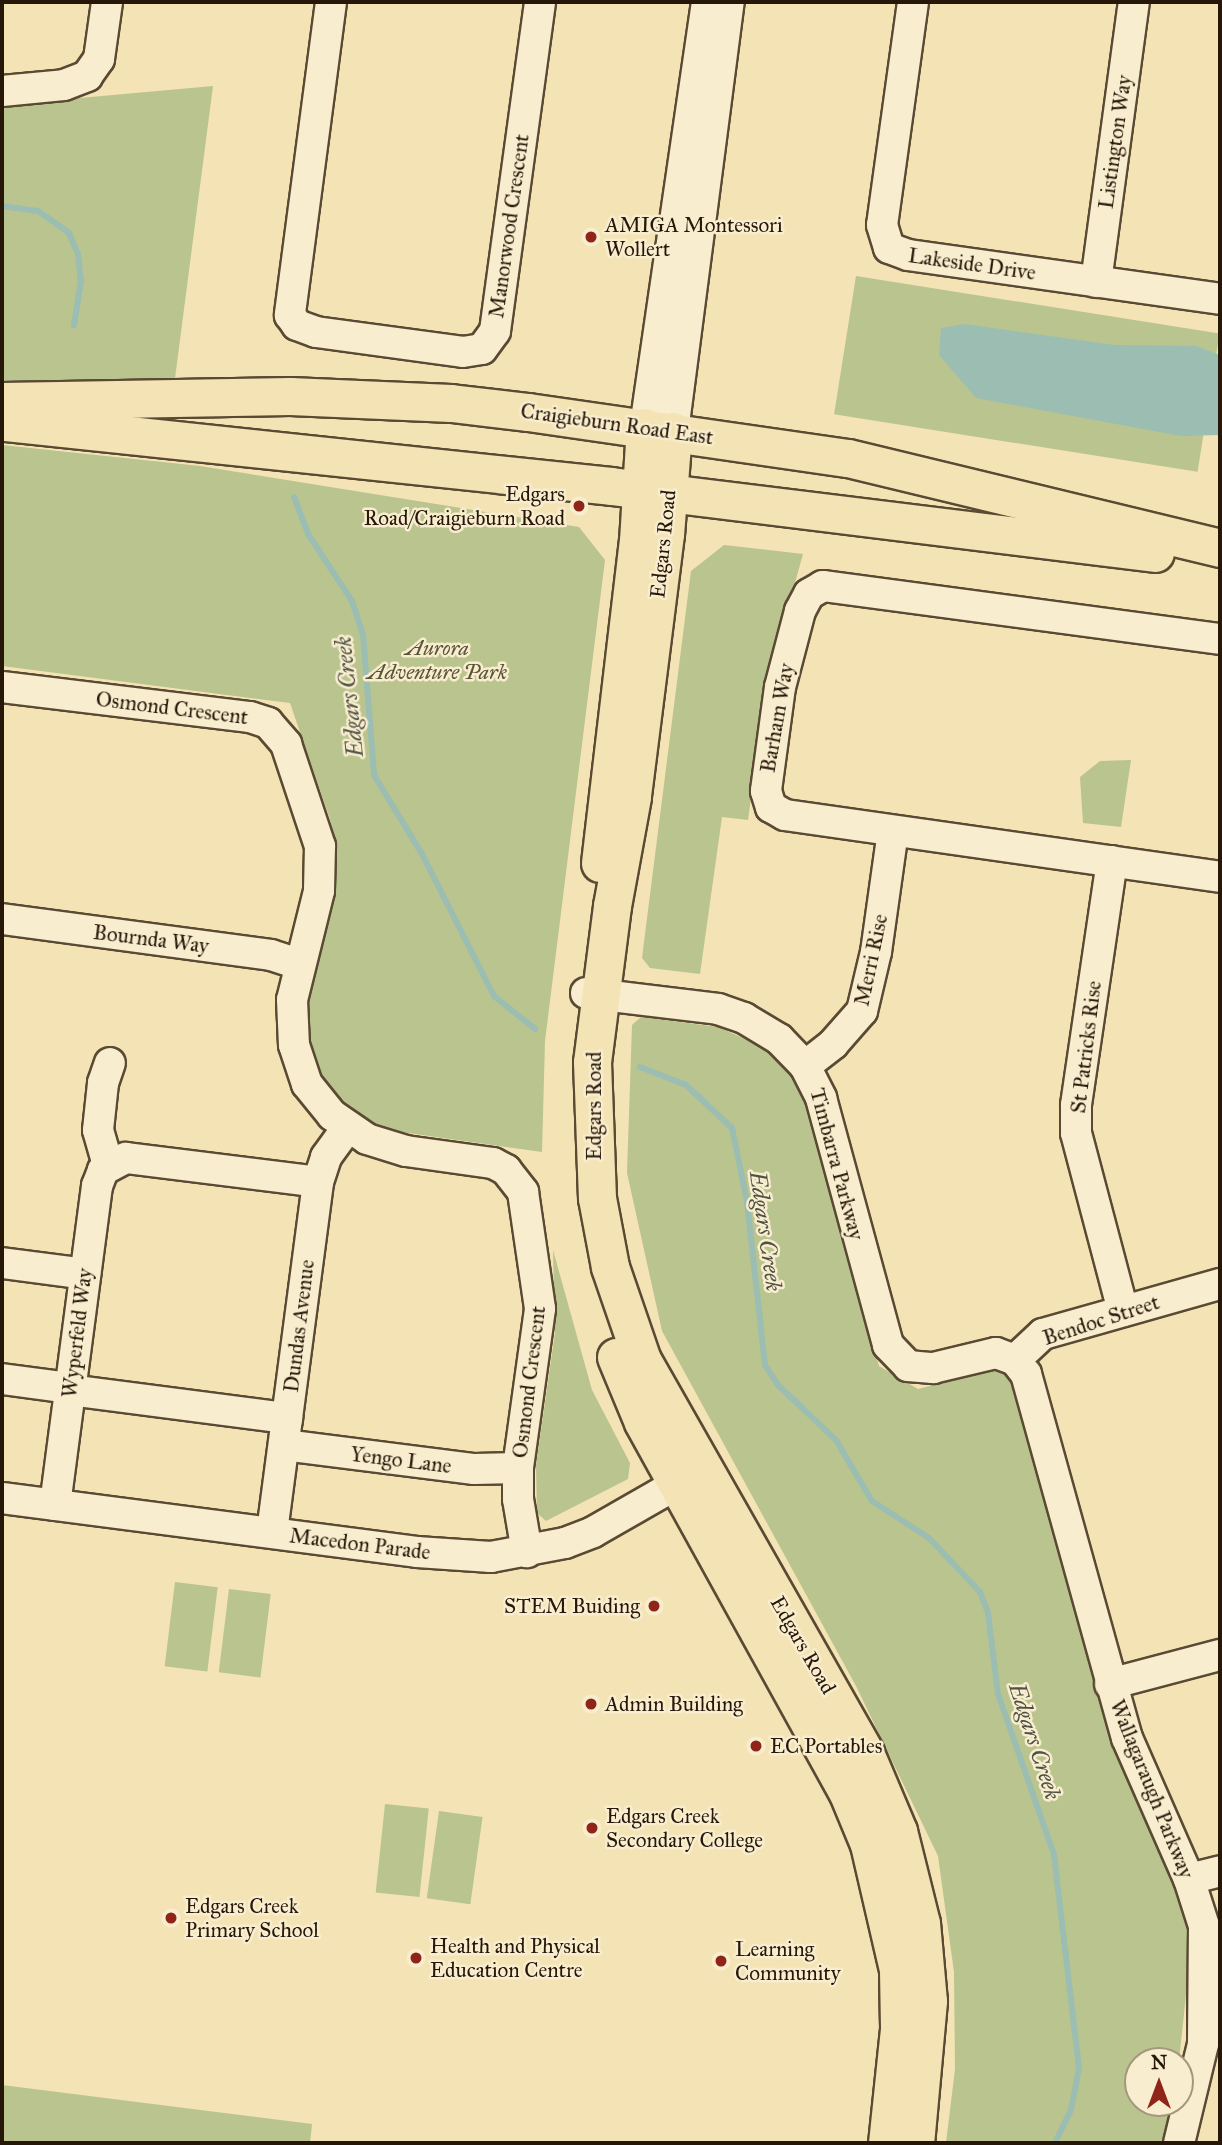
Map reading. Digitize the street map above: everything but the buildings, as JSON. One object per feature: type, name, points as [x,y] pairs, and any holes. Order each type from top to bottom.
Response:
[{"type":"main road","name":"Craigieburn Road East","points":[[2,401],[212,395],[385,399],[659,429],[922,473],[1220,548]]},
{"type":"main road","points":[[2,421],[1220,560]]},
{"type":"main road","name":"Edgars Road","points":[[659,429],[655,494],[592,994],[578,1142],[595,1288],[625,1382],[689,1477],[865,1754],[898,1831],[921,1923],[927,1977],[927,2042],[915,2143]]},
{"type":"main road","name":"Edgars Road","points":[[689,1477],[847,1791],[869,1844],[898,1970],[899,2029],[887,2143]]},
{"type":"street","points":[[2,91],[64,85],[87,76],[99,59],[107,2]]},
{"type":"street","name":"Manorwood Crescent","points":[[331,2],[290,315],[297,325],[316,332],[463,352],[482,349],[495,331],[540,2]]},
{"type":"street","name":"Edgars Road","points":[[659,429],[707,2]]},
{"type":"street","name":"Edgars Road","points":[[659,429],[729,2]]},
{"type":"street","name":"Lakeside Drive","points":[[913,2],[884,240],[908,256],[1220,299]]},
{"type":"street","name":"Listington Way","points":[[1096,282],[1135,2]]},
{"type":"street","name":"Barham Way","points":[[1220,639],[861,590],[815,589],[800,611],[780,687],[766,774],[768,801],[785,815],[1220,877]]},
{"type":"street","name":"Osmond Crescent","points":[[2,687],[250,716],[277,731],[291,754],[320,846],[318,891],[299,964],[291,1020],[298,1064],[319,1101],[348,1127],[390,1148],[493,1164],[506,1170],[523,1192],[540,1309],[518,1468],[518,1499],[527,1552]]},
{"type":"street","name":"Merri Rise","points":[[805,1066],[862,1011],[876,952],[894,831]]},
{"type":"street","name":"St Patricks Rise","points":[[1112,862],[1076,1105],[1076,1133],[1123,1311]]},
{"type":"street","name":"Bournda Way","points":[[2,919],[271,955],[299,964]]},
{"type":"street","name":"Timbarra Parkway","points":[[592,994],[718,1009],[744,1018],[779,1039],[805,1066],[824,1108],[888,1345],[908,1366],[933,1368],[996,1353],[1015,1360]]},
{"type":"street","points":[[110,1063],[103,1083],[98,1130],[108,1165],[131,1158],[318,1182]]},
{"type":"street","name":"Dundas Avenue","points":[[272,1532],[318,1182],[326,1157],[348,1127]]},
{"type":"street","name":"Wyperfeld Way","points":[[55,1505],[97,1186],[108,1165]]},
{"type":"street","points":[[2,1263],[85,1274]]},
{"type":"street","name":"Bendoc Street","points":[[1015,1360],[1043,1334],[1220,1284]]},
{"type":"street","name":"Wallagaraugh Parkway","points":[[1015,1360],[1026,1374],[1110,1684],[1135,1757],[1189,1879],[1205,1942],[1211,2059],[1179,2143]]},
{"type":"street","name":"Yengo Lane","points":[[2,1379],[70,1389],[474,1469],[518,1468]]},
{"type":"street","name":"Macedon Parade","points":[[2,1498],[469,1557],[527,1552],[593,1532],[689,1477]]},
{"type":"street","points":[[1110,1684],[1220,1655]]},
{"type":"street","points":[[1189,1879],[1220,1871]]},
{"type":"green space","points":[[213,86],[174,386],[2,391],[2,105]]},
{"type":"green space","points":[[856,276],[1219,334],[1198,472],[834,414]]},
{"type":"green space","name":"Aurora Adventure Park","points":[[2,445],[200,466],[579,527],[605,560],[545,1041],[542,1152],[387,1130],[351,1110],[323,1079],[309,1047],[306,1000],[333,892],[336,850],[330,819],[290,703],[2,666]]},
{"type":"green space","points":[[724,545],[803,554],[767,683],[748,820],[722,817],[700,974],[650,968],[642,958],[691,571]]},
{"type":"green space","points":[[1131,760],[1121,827],[1083,823],[1080,777],[1100,761]]},
{"type":"green space","points":[[641,1017],[718,1027],[761,1046],[798,1079],[812,1107],[816,1139],[879,1366],[918,1389],[997,1368],[1012,1376],[1120,1763],[1181,1898],[1189,1926],[1191,1948],[1180,2047],[1124,2047],[1124,2117],[1170,2117],[1165,2143],[946,2143],[955,2069],[954,1972],[938,1856],[856,1686],[662,1331],[627,1173],[632,1025]]},
{"type":"green space","points":[[553,1250],[592,1390],[630,1463],[628,1479],[546,1521],[537,1513],[536,1465],[555,1333]]},
{"type":"green space","points":[[175,1582],[218,1587],[207,1672],[165,1666]]},
{"type":"green space","points":[[229,1589],[271,1594],[260,1677],[219,1672]]},
{"type":"green space","points":[[385,1804],[429,1809],[419,1897],[376,1893]]},
{"type":"green space","points":[[439,1811],[483,1817],[470,1904],[427,1898]]},
{"type":"green space","points":[[2,2085],[312,2124],[310,2143],[2,2143]]},
{"type":"water","points":[[965,324],[1114,345],[1196,346],[1220,355],[1220,435],[1181,436],[976,398],[939,355],[941,328]]},
{"type":"waterway","name":"Edgars Creek","points":[[2,206],[38,211],[69,233],[78,254],[81,281],[74,325]]},
{"type":"waterway","name":"Edgars Creek","points":[[294,497],[308,534],[352,601],[363,634],[374,775],[422,854],[494,996],[535,1029]]},
{"type":"waterway","name":"Edgars Creek","points":[[640,1067],[686,1085],[732,1128],[747,1202],[765,1365],[778,1385],[836,1440],[872,1501],[929,1538],[980,1592],[988,1613],[998,1694],[1054,1855],[1079,2068],[1071,2110],[1055,2143]]},
{"type":"place","name":"AMIGA Montessori Wollert","points":[[591,237]]},
{"type":"place","name":"Edgars Road/Craigieburn Road","points":[[579,506]]},
{"type":"place","name":"STEM Buiding","points":[[654,1606]]},
{"type":"place","name":"Admin Building","points":[[591,1704]]},
{"type":"place","name":"EC Portables","points":[[756,1746]]},
{"type":"place","name":"Edgars Creek Secondary College","points":[[592,1828]]},
{"type":"place","name":"Edgars Creek Primary School","points":[[171,1918]]},
{"type":"place","name":"Health and Physical Education Centre","points":[[416,1958]]},
{"type":"place","name":"Learning Community","points":[[721,1961]]}]
